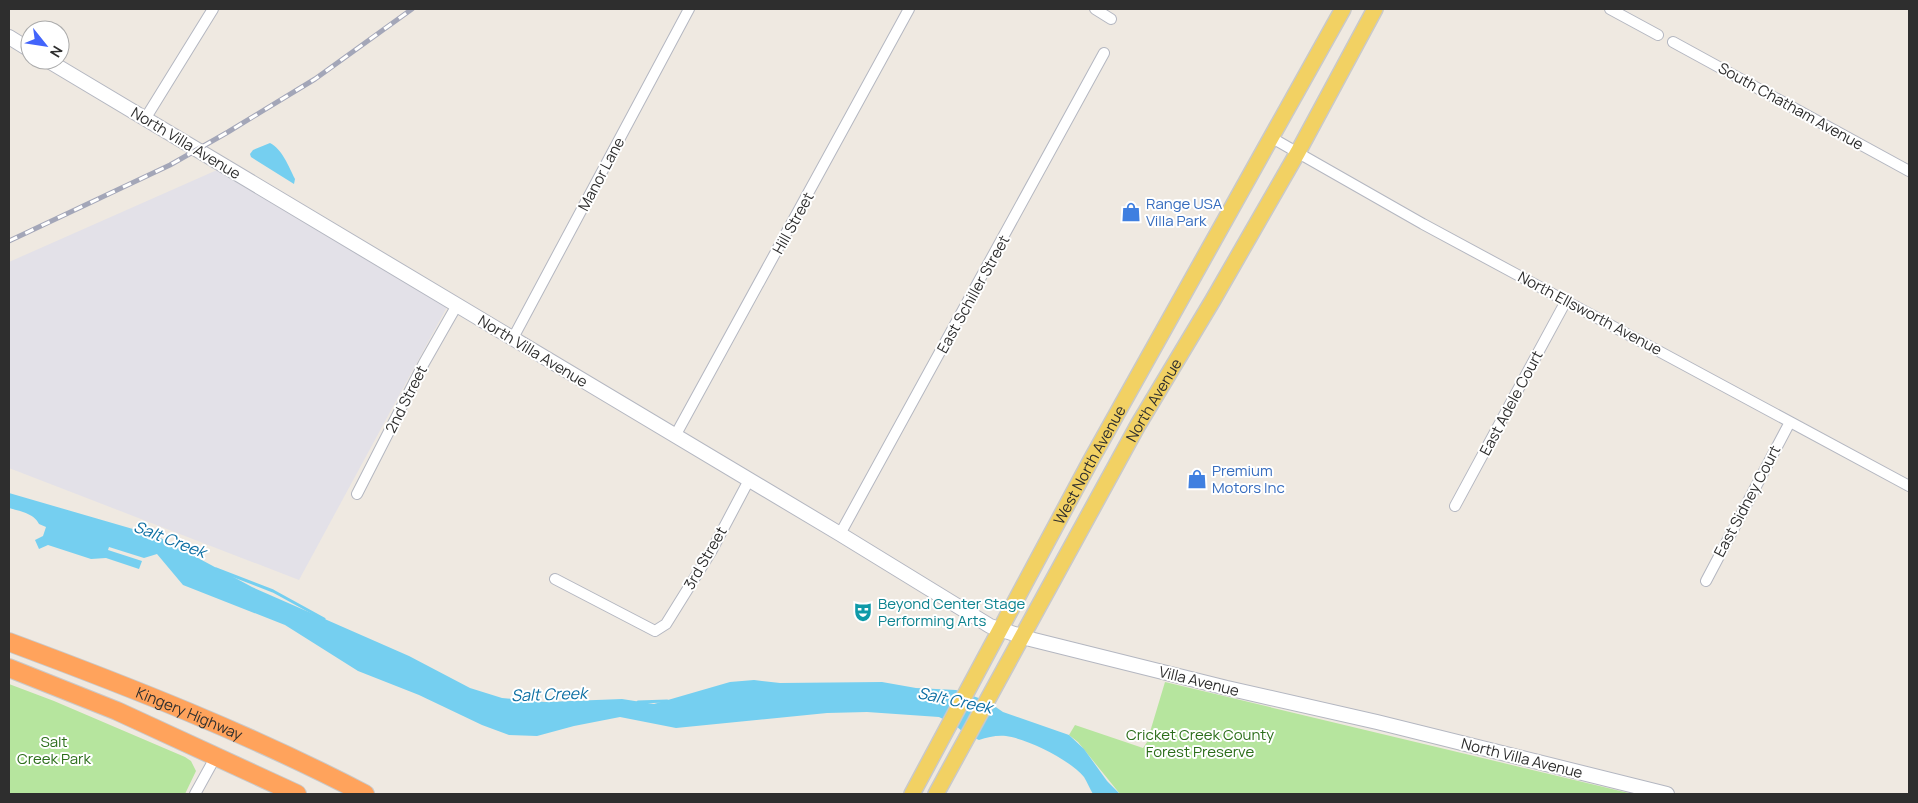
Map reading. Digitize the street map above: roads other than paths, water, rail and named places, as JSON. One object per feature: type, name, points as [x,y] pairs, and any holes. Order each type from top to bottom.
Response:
[{"type":"highway","name":"Kingery Highway","points":[[9,642],[139,691],[296,759],[365,794]]},
{"type":"highway","name":"Kingery Highway","points":[[9,668],[117,711],[297,794]]},
{"type":"main road","points":[[1272,138],[1343,9]]},
{"type":"main road","name":"North Avenue","points":[[936,794],[1138,426],[1298,152],[1375,9]]},
{"type":"main road","name":"West North Avenue","points":[[912,794],[1098,448],[1272,138]]},
{"type":"street","points":[[145,119],[213,9]]},
{"type":"street","name":"Manor Lane","points":[[513,338],[689,9]]},
{"type":"street","name":"Hill Street","points":[[676,436],[909,9]]},
{"type":"street","points":[[1095,9],[1111,19]]},
{"type":"street","points":[[1610,9],[1658,35]]},
{"type":"street","points":[[9,37],[20,44]]},
{"type":"street","name":"South Chatham Avenue","points":[[1673,42],[1909,171]]},
{"type":"street","name":"East Schiller Street","points":[[840,534],[1104,53]]},
{"type":"street","name":"North Villa Avenue","points":[[64,70],[840,534],[980,621],[1022,637]]},
{"type":"street","name":"North Ellsworth Avenue","points":[[1272,138],[1423,224],[1909,486]]},
{"type":"street","name":"East Adele Court","points":[[1455,506],[1566,301]]},
{"type":"street","name":"2nd Street","points":[[357,494],[456,305]]},
{"type":"street","name":"East Sidney Court","points":[[1706,581],[1716,558],[1790,422]]},
{"type":"street","name":"3rd Street","points":[[556,579],[655,631],[666,624],[671,616],[712,550],[749,480]]},
{"type":"street","name":"Villa Avenue","points":[[1022,637],[1227,688],[1377,722]]},
{"type":"street","name":"North Villa Avenue","points":[[1377,722],[1667,794]]},
{"type":"street","points":[[195,794],[216,756]]},
{"type":"water","points":[[270,143],[278,149],[285,159],[295,179],[294,184],[251,157],[250,154],[253,150]]},
{"type":"water","points":[[9,493],[157,536],[252,587],[409,656],[470,688],[502,698],[545,702],[622,699],[654,704],[730,682],[754,680],[780,683],[882,682],[916,688],[956,690],[987,701],[1003,712],[1069,735],[1084,749],[1107,781],[1120,794],[1093,794],[1078,770],[1059,757],[1026,741],[1006,736],[992,736],[979,740],[939,717],[867,712],[827,713],[676,728],[620,717],[537,736],[509,735],[482,725],[419,695],[358,671],[285,625],[183,585],[157,554],[144,558],[109,547],[108,550],[142,561],[139,569],[106,558],[91,559],[48,545],[39,549],[35,540],[43,536],[46,527],[39,524],[34,517],[22,511],[9,508]]},
{"type":"waterway","name":"Salt Creek","points":[[216,569],[273,591],[324,619]]},
{"type":"waterway","name":"Salt Creek","points":[[638,702],[667,701]]},
{"type":"railway","points":[[9,241],[170,165],[228,132],[315,79],[412,9]]},
{"type":"place","name":"Range USA Villa Park","points":[[1131,212]]},
{"type":"place","name":"Premium Motors Inc","points":[[1197,479]]},
{"type":"place","name":"Beyond Center Stage Performing Arts","points":[[863,612]]},
{"type":"park label","name":"Cricket Creek County Forest Preserve","points":[[1200,742]]},
{"type":"park label","name":"Salt Creek Park","points":[[54,750]]}]
